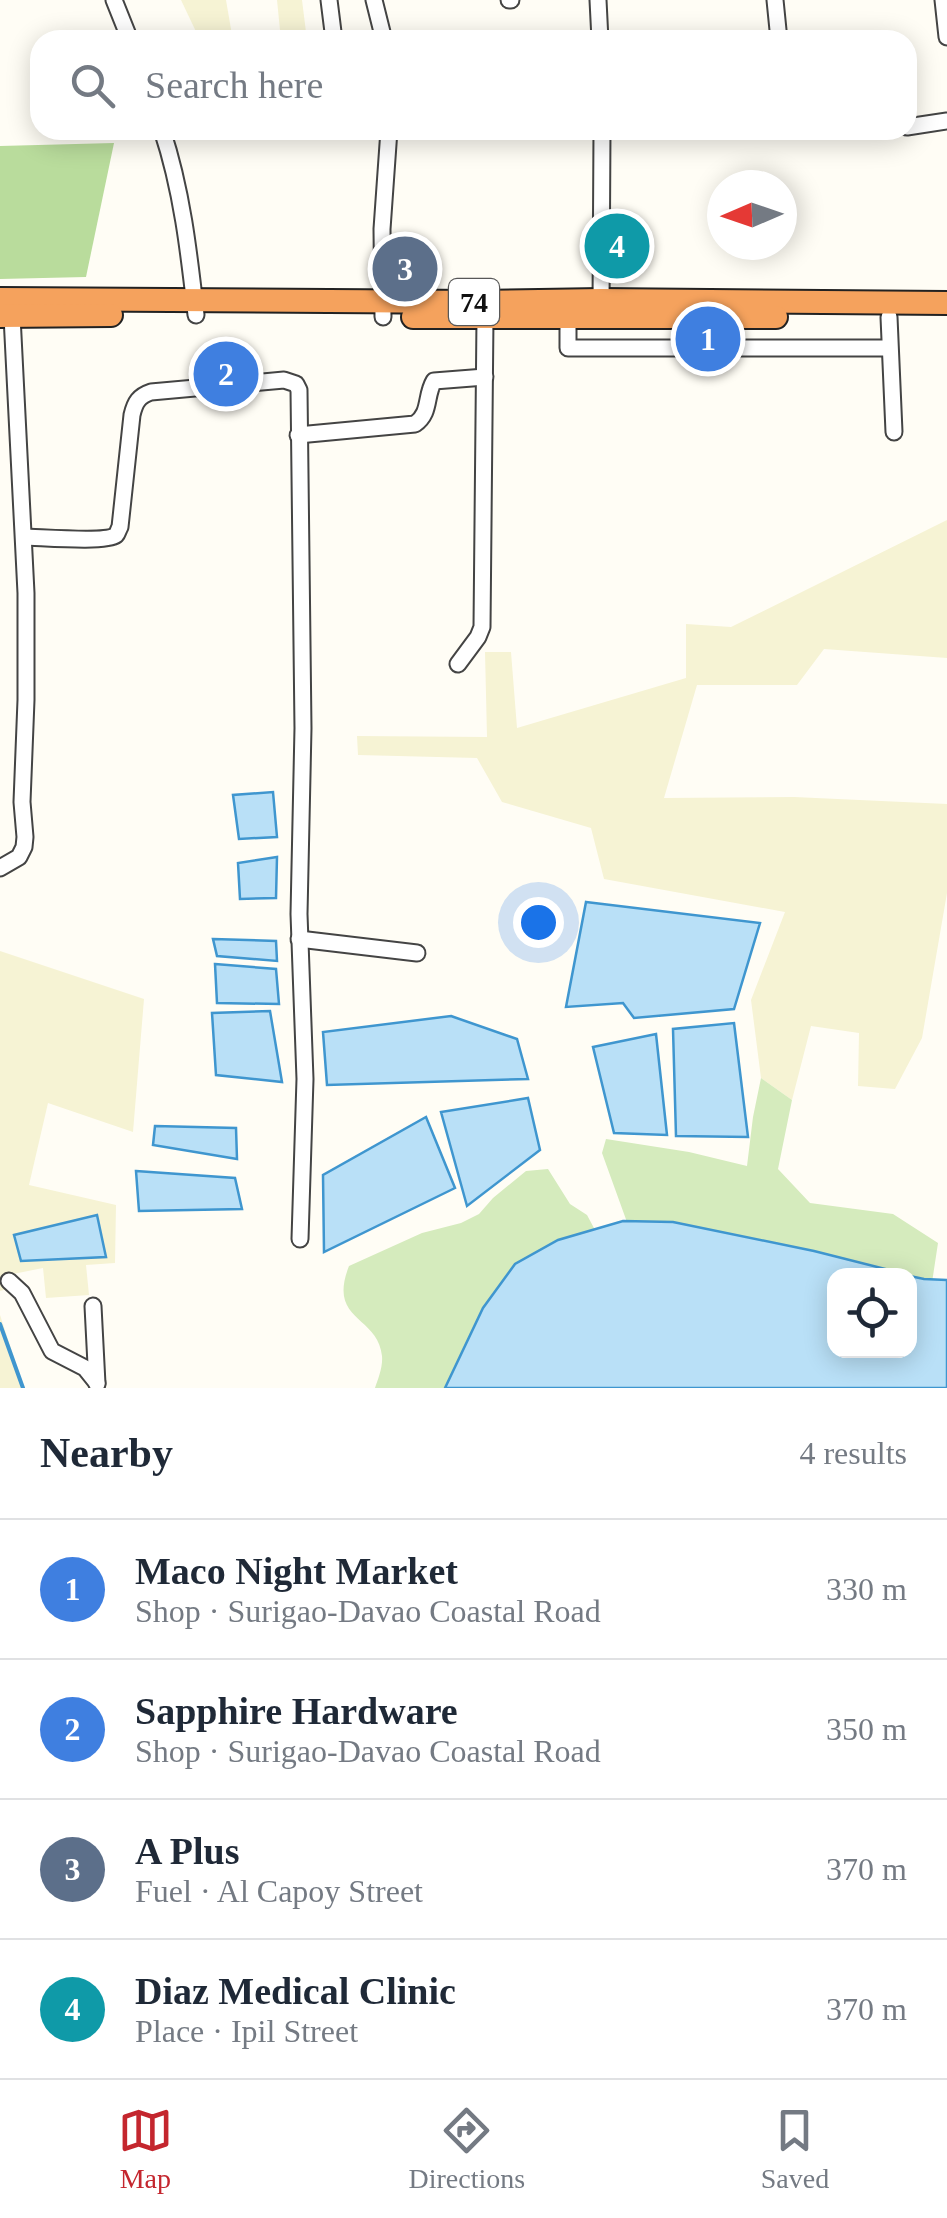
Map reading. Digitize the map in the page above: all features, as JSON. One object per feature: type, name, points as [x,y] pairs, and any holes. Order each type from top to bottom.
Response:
[{"type":"highway","name":"74","points":[[4,310],[947,304]]},
{"type":"highway","name":"74","points":[[383,309],[485,318],[568,317],[601,308],[947,317]]},
{"type":"street","points":[[114,0],[126,30]]},
{"type":"street","points":[[329,0],[333,30]]},
{"type":"street","points":[[374,0],[382,30]]},
{"type":"street","points":[[598,0],[600,30]]},
{"type":"street","points":[[775,0],[779,30]]},
{"type":"street","points":[[943,0],[947,37]]},
{"type":"street","points":[[917,126],[947,121]]},
{"type":"street","points":[[165,140],[188,245],[195,308]]},
{"type":"street","points":[[383,309],[382,229],[389,140]]},
{"type":"street","points":[[601,308],[602,140]]},
{"type":"street","points":[[0,868],[19,856],[24,847],[27,652],[24,537],[4,310]]},
{"type":"street","points":[[568,317],[568,348],[890,348]]},
{"type":"street","points":[[888,317],[894,432]]},
{"type":"street","points":[[458,664],[482,627],[485,318]]},
{"type":"street","points":[[298,435],[414,424],[428,408],[434,381],[485,377]]},
{"type":"street","points":[[24,537],[96,539],[117,534],[138,399],[151,392],[294,381],[299,390],[303,728],[299,939],[305,1078],[300,1238]]},
{"type":"street","points":[[299,939],[416,953]]},
{"type":"street","points":[[9,1281],[22,1294],[52,1352],[84,1368],[97,1386]]},
{"type":"street","points":[[93,1306],[97,1386]]},
{"type":"shaded area","points":[[181,0],[226,0],[231,30],[195,30]]},
{"type":"shaded area","points":[[277,0],[302,0],[306,30],[280,30]]},
{"type":"shaded area","points":[[947,520],[947,658],[824,649],[797,685],[697,685],[664,798],[794,797],[947,804],[947,893],[922,1038],[895,1089],[858,1086],[859,1033],[811,1026],[792,1100],[761,1078],[751,1000],[785,912],[604,879],[591,828],[502,802],[477,758],[358,755],[357,736],[487,737],[485,652],[511,652],[517,728],[686,678],[686,624],[731,627]]},
{"type":"shaded area","points":[[0,951],[144,999],[133,1132],[48,1103],[29,1185],[116,1205],[115,1263],[86,1265],[89,1295],[46,1298],[43,1268],[8,1275],[11,1288],[0,1291]]},
{"type":"shaded area","points":[[0,1315],[24,1388],[0,1388]]},
{"type":"green space","points":[[114,143],[86,277],[0,279],[0,146]]},
{"type":"green space","points":[[761,1078],[792,1100],[778,1169],[810,1203],[893,1214],[938,1243],[928,1309],[917,1325],[917,1268],[827,1268],[827,1275],[632,1236],[602,1153],[606,1139],[747,1166]]},
{"type":"green space","points":[[548,1169],[570,1204],[587,1215],[617,1271],[566,1388],[375,1388],[382,1356],[379,1343],[344,1298],[349,1266],[422,1233],[461,1223],[479,1214],[526,1171]]},
{"type":"water","points":[[273,792],[277,837],[239,839],[233,795]]},
{"type":"water","points":[[277,857],[276,898],[240,899],[238,863]]},
{"type":"water","points":[[586,902],[760,923],[734,1009],[634,1018],[623,1003],[566,1007]]},
{"type":"water","points":[[213,939],[276,941],[277,961],[217,956]]},
{"type":"water","points":[[215,964],[276,969],[279,1004],[217,1003]]},
{"type":"water","points":[[270,1011],[282,1082],[216,1075],[212,1013]]},
{"type":"water","points":[[451,1016],[517,1039],[528,1079],[327,1085],[323,1032]]},
{"type":"water","points":[[734,1023],[748,1137],[676,1136],[673,1029]]},
{"type":"water","points":[[656,1034],[667,1135],[614,1133],[593,1047]]},
{"type":"water","points":[[528,1098],[540,1150],[467,1206],[441,1112]]},
{"type":"water","points":[[426,1117],[455,1188],[324,1252],[323,1175]]},
{"type":"water","points":[[155,1126],[236,1128],[237,1159],[153,1145]]},
{"type":"water","points":[[136,1171],[235,1178],[242,1209],[139,1211]]},
{"type":"water","points":[[97,1215],[106,1257],[21,1261],[14,1235]]},
{"type":"water","points":[[623,1221],[673,1222],[881,1268],[827,1268],[827,1358],[917,1358],[917,1278],[947,1280],[947,1388],[445,1388],[483,1308],[515,1264],[558,1240]]},
{"type":"building","points":[[613,229],[628,229],[628,262],[612,263]]},
{"type":"waterway","points":[[0,1324],[23,1388]]},
{"type":"place","name":"Diaz Medical Clinic","points":[[617,246]]},
{"type":"place","name":"A Plus","points":[[405,269]]},
{"type":"place","name":"Maco Night Market","points":[[708,339]]},
{"type":"place","name":"Sapphire Hardware","points":[[226,374]]}]
